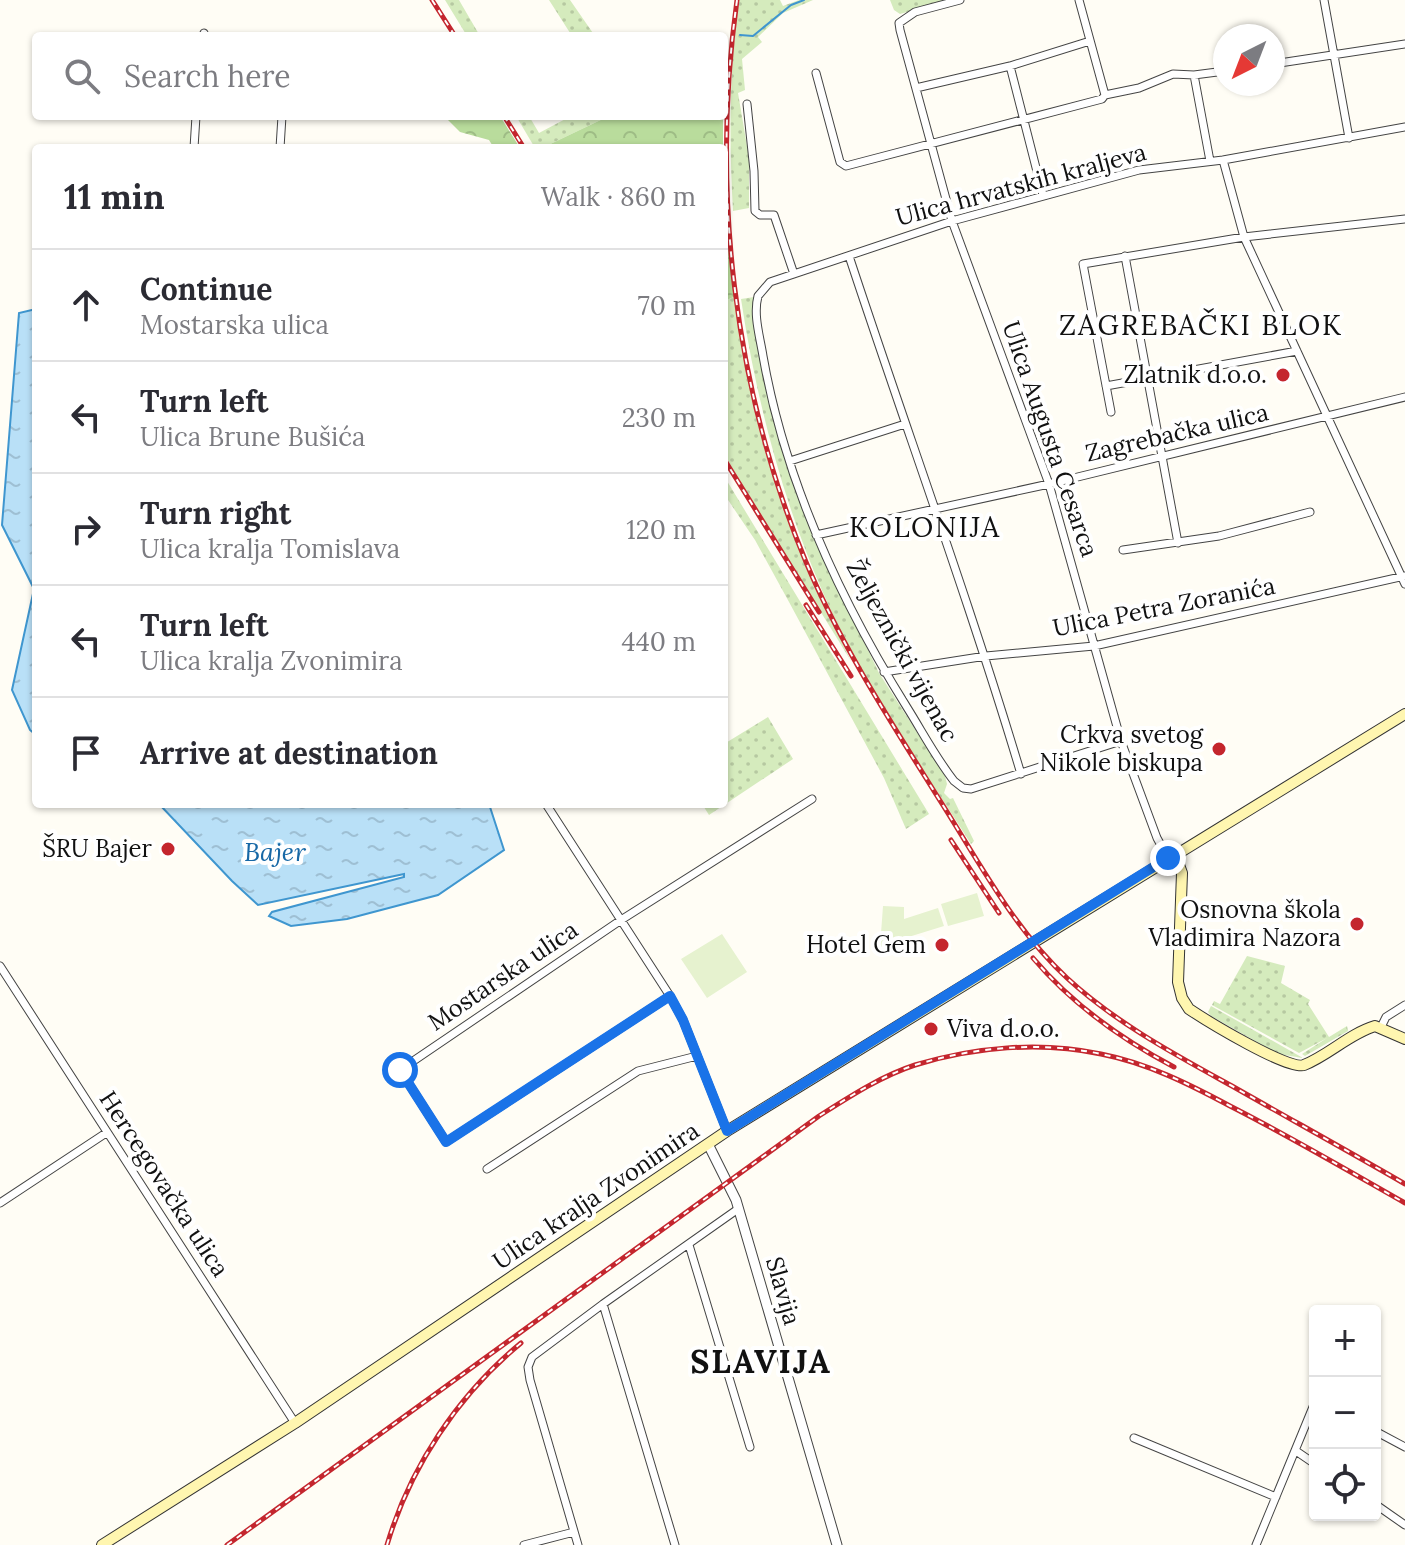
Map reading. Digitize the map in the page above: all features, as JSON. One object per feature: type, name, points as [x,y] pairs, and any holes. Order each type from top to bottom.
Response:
[{"type":"main road","name":"Ulica kralja Zvonimira","points":[[102,1545],[295,1423],[727,1131],[1405,714]]},
{"type":"main road","points":[[1172,856],[1182,873],[1178,982],[1185,1004],[1196,1014],[1296,1067],[1368,1028],[1381,1027],[1405,1039]]},
{"type":"street","name":"Ulica Augusta Cesarca","points":[[960,0],[908,15],[899,23],[900,30],[952,221],[1049,484],[1121,741],[1157,838],[1172,856]]},
{"type":"street","points":[[1079,0],[1105,95]]},
{"type":"street","points":[[1324,0],[1349,138]]},
{"type":"street","points":[[916,88],[1010,66],[1090,41]]},
{"type":"street","points":[[1285,62],[1405,44]]},
{"type":"street","points":[[1010,66],[1043,195]]},
{"type":"street","points":[[816,73],[840,162],[846,166],[1102,99],[1105,95],[1139,88],[1173,74],[1213,73]]},
{"type":"street","points":[[1194,75],[1210,161]]},
{"type":"street","points":[[747,104],[755,211],[760,215],[774,215],[794,274]]},
{"type":"street","points":[[194,144],[196,120]]},
{"type":"street","points":[[280,144],[282,120]]},
{"type":"street","name":"Ulica hrvatskih kraljeva","points":[[758,296],[770,282],[952,221],[1043,195],[1139,170],[1223,160],[1405,127]]},
{"type":"street","points":[[1223,160],[1244,237],[1404,579]]},
{"type":"street","points":[[1111,412],[1083,264],[1244,237],[1405,219]]},
{"type":"street","points":[[849,256],[986,656],[1021,774],[1121,741]]},
{"type":"street","points":[[1125,256],[1178,543]]},
{"type":"street","name":"Željeznički vijenac","points":[[758,296],[757,323],[768,383],[790,461],[816,535],[884,672],[948,773],[963,788],[971,789],[1021,774]]},
{"type":"street","points":[[1106,386],[1297,351]]},
{"type":"street","name":"Zagrebačka ulica","points":[[816,535],[1049,484],[1405,397]]},
{"type":"street","points":[[790,461],[905,424]]},
{"type":"street","points":[[1123,550],[1219,536],[1310,512]]},
{"type":"street","name":"Ulica Petra Zoranića","points":[[884,672],[986,656],[1094,646],[1404,579]]},
{"type":"street","points":[[621,920],[812,799]]},
{"type":"street","points":[[549,808],[670,996],[683,1020],[727,1131]]},
{"type":"street","name":"Mostarska ulica","points":[[621,920],[400,1070],[446,1142],[670,996]]},
{"type":"street","name":"Hercegovačka ulica","points":[[0,966],[295,1423]]},
{"type":"street","points":[[1381,1027],[1386,1017],[1405,1005]]},
{"type":"street","points":[[487,1169],[638,1071],[697,1056]]},
{"type":"street","points":[[0,1203],[106,1133]]},
{"type":"street","name":"Slavija","points":[[708,1144],[730,1185],[738,1209],[837,1545]]},
{"type":"street","points":[[578,1545],[528,1367],[532,1357],[738,1209]]},
{"type":"street","points":[[689,1245],[750,1447]]},
{"type":"street","points":[[603,1304],[675,1545]]},
{"type":"street","points":[[1256,1545],[1309,1417]]},
{"type":"street","points":[[1381,1434],[1405,1447]]},
{"type":"street","points":[[1134,1438],[1276,1497]]},
{"type":"street","points":[[1296,1451],[1309,1460]]},
{"type":"street","points":[[1381,1508],[1405,1525]]},
{"type":"street","points":[[524,1545],[574,1532]]},
{"type":"green space","points":[[445,0],[459,0],[478,32],[465,32]]},
{"type":"green space","points":[[549,0],[570,0],[592,32],[569,32]]},
{"type":"green space","points":[[739,0],[780,0],[783,6],[799,0],[813,0],[783,13],[758,37],[762,42],[742,59],[745,90],[738,93],[749,158],[749,208],[733,211],[731,105]]},
{"type":"green space","points":[[890,0],[950,0],[900,14],[894,10]]},
{"type":"green space","points":[[448,120],[502,120],[518,144],[492,144],[489,140],[460,132]]},
{"type":"green space","points":[[518,120],[531,120],[539,133],[563,120],[601,120],[550,144],[533,144]]},
{"type":"green space","points":[[601,120],[723,120],[723,144],[550,144]]},
{"type":"green space","points":[[728,227],[734,297],[728,299]]},
{"type":"green space","points":[[734,297],[743,354],[775,483],[813,582],[851,661],[728,461],[728,299]]},
{"type":"green space","points":[[754,297],[764,381],[787,464],[814,536],[879,673],[945,776],[947,784],[944,793],[953,798],[974,841],[971,844],[863,674],[819,584],[785,492],[759,397],[741,299]]},
{"type":"green space","points":[[728,483],[929,814],[906,829],[884,778],[755,540],[728,500]]},
{"type":"green space","points":[[768,717],[793,759],[728,802],[728,742]]},
{"type":"green space","points":[[705,808],[720,808],[709,815]]},
{"type":"green space","points":[[977,893],[984,916],[948,926],[941,904]]},
{"type":"green space","points":[[883,906],[904,907],[904,919],[938,908],[944,926],[902,939],[901,948],[880,947]]},
{"type":"green space","points":[[722,934],[747,972],[707,998],[681,959]]},
{"type":"green space","points":[[1247,956],[1285,966],[1281,983],[1310,1000],[1308,1004],[1329,1037],[1347,1026],[1348,1031],[1305,1056],[1302,1054],[1327,1038],[1299,1053],[1212,1005],[1214,1001],[1220,1004]]},
{"type":"green space","points":[[1211,1006],[1303,1058],[1278,1054],[1211,1016],[1208,1012]]},
{"type":"water","points":[[32,310],[32,585],[2,525],[19,313]]},
{"type":"water","points":[[32,598],[32,732],[12,690]]},
{"type":"water","name":"Bajer","points":[[163,808],[490,808],[504,850],[438,895],[347,919],[291,926],[269,916],[272,912],[404,877],[404,874],[258,905]]},
{"type":"waterway","points":[[740,35],[753,36],[791,5],[804,0]]},
{"type":"railway","points":[[432,0],[452,32]]},
{"type":"railway","points":[[728,118],[737,0]]},
{"type":"railway","points":[[506,120],[522,144]]},
{"type":"railway","points":[[727,144],[728,120]]},
{"type":"railway","points":[[728,214],[734,286],[745,357],[781,495],[806,562],[851,654],[997,893],[1048,958],[1105,1009],[1146,1037],[1405,1184]]},
{"type":"railway","points":[[728,465],[819,612]]},
{"type":"railway","points":[[806,605],[851,676]]},
{"type":"railway","points":[[951,840],[999,913]]},
{"type":"railway","points":[[1033,958],[1098,1019],[1174,1067]]},
{"type":"railway","points":[[227,1545],[819,1116],[878,1081],[915,1065],[984,1050],[1031,1047],[1078,1050],[1118,1058],[1199,1090],[1405,1203]]},
{"type":"railway","points":[[387,1545],[409,1488],[439,1434],[477,1386],[521,1343]]},
{"type":"place","name":"Zlatnik d.o.o.","points":[[1283,375]]},
{"type":"place","name":"Crkva svetog Nikole biskupa","points":[[1219,749]]},
{"type":"place","name":"ŠRU Bajer","points":[[168,849]]},
{"type":"place","name":"Osnovna škola Vladimira Nazora","points":[[1357,924]]},
{"type":"place","name":"Hotel Gem","points":[[942,945]]},
{"type":"place","name":"Viva d.o.o.","points":[[931,1029]]},
{"type":"district","name":"ZAGREBAČKI BLOK","points":[[1201,325]]},
{"type":"district","name":"KOLONIJA","points":[[925,527]]},
{"type":"district","name":"SLAVIJA","points":[[761,1362]]},
{"type":"route","points":[[400,1070],[446,1142],[670,996],[683,1020],[727,1131],[1168,858]]}]
